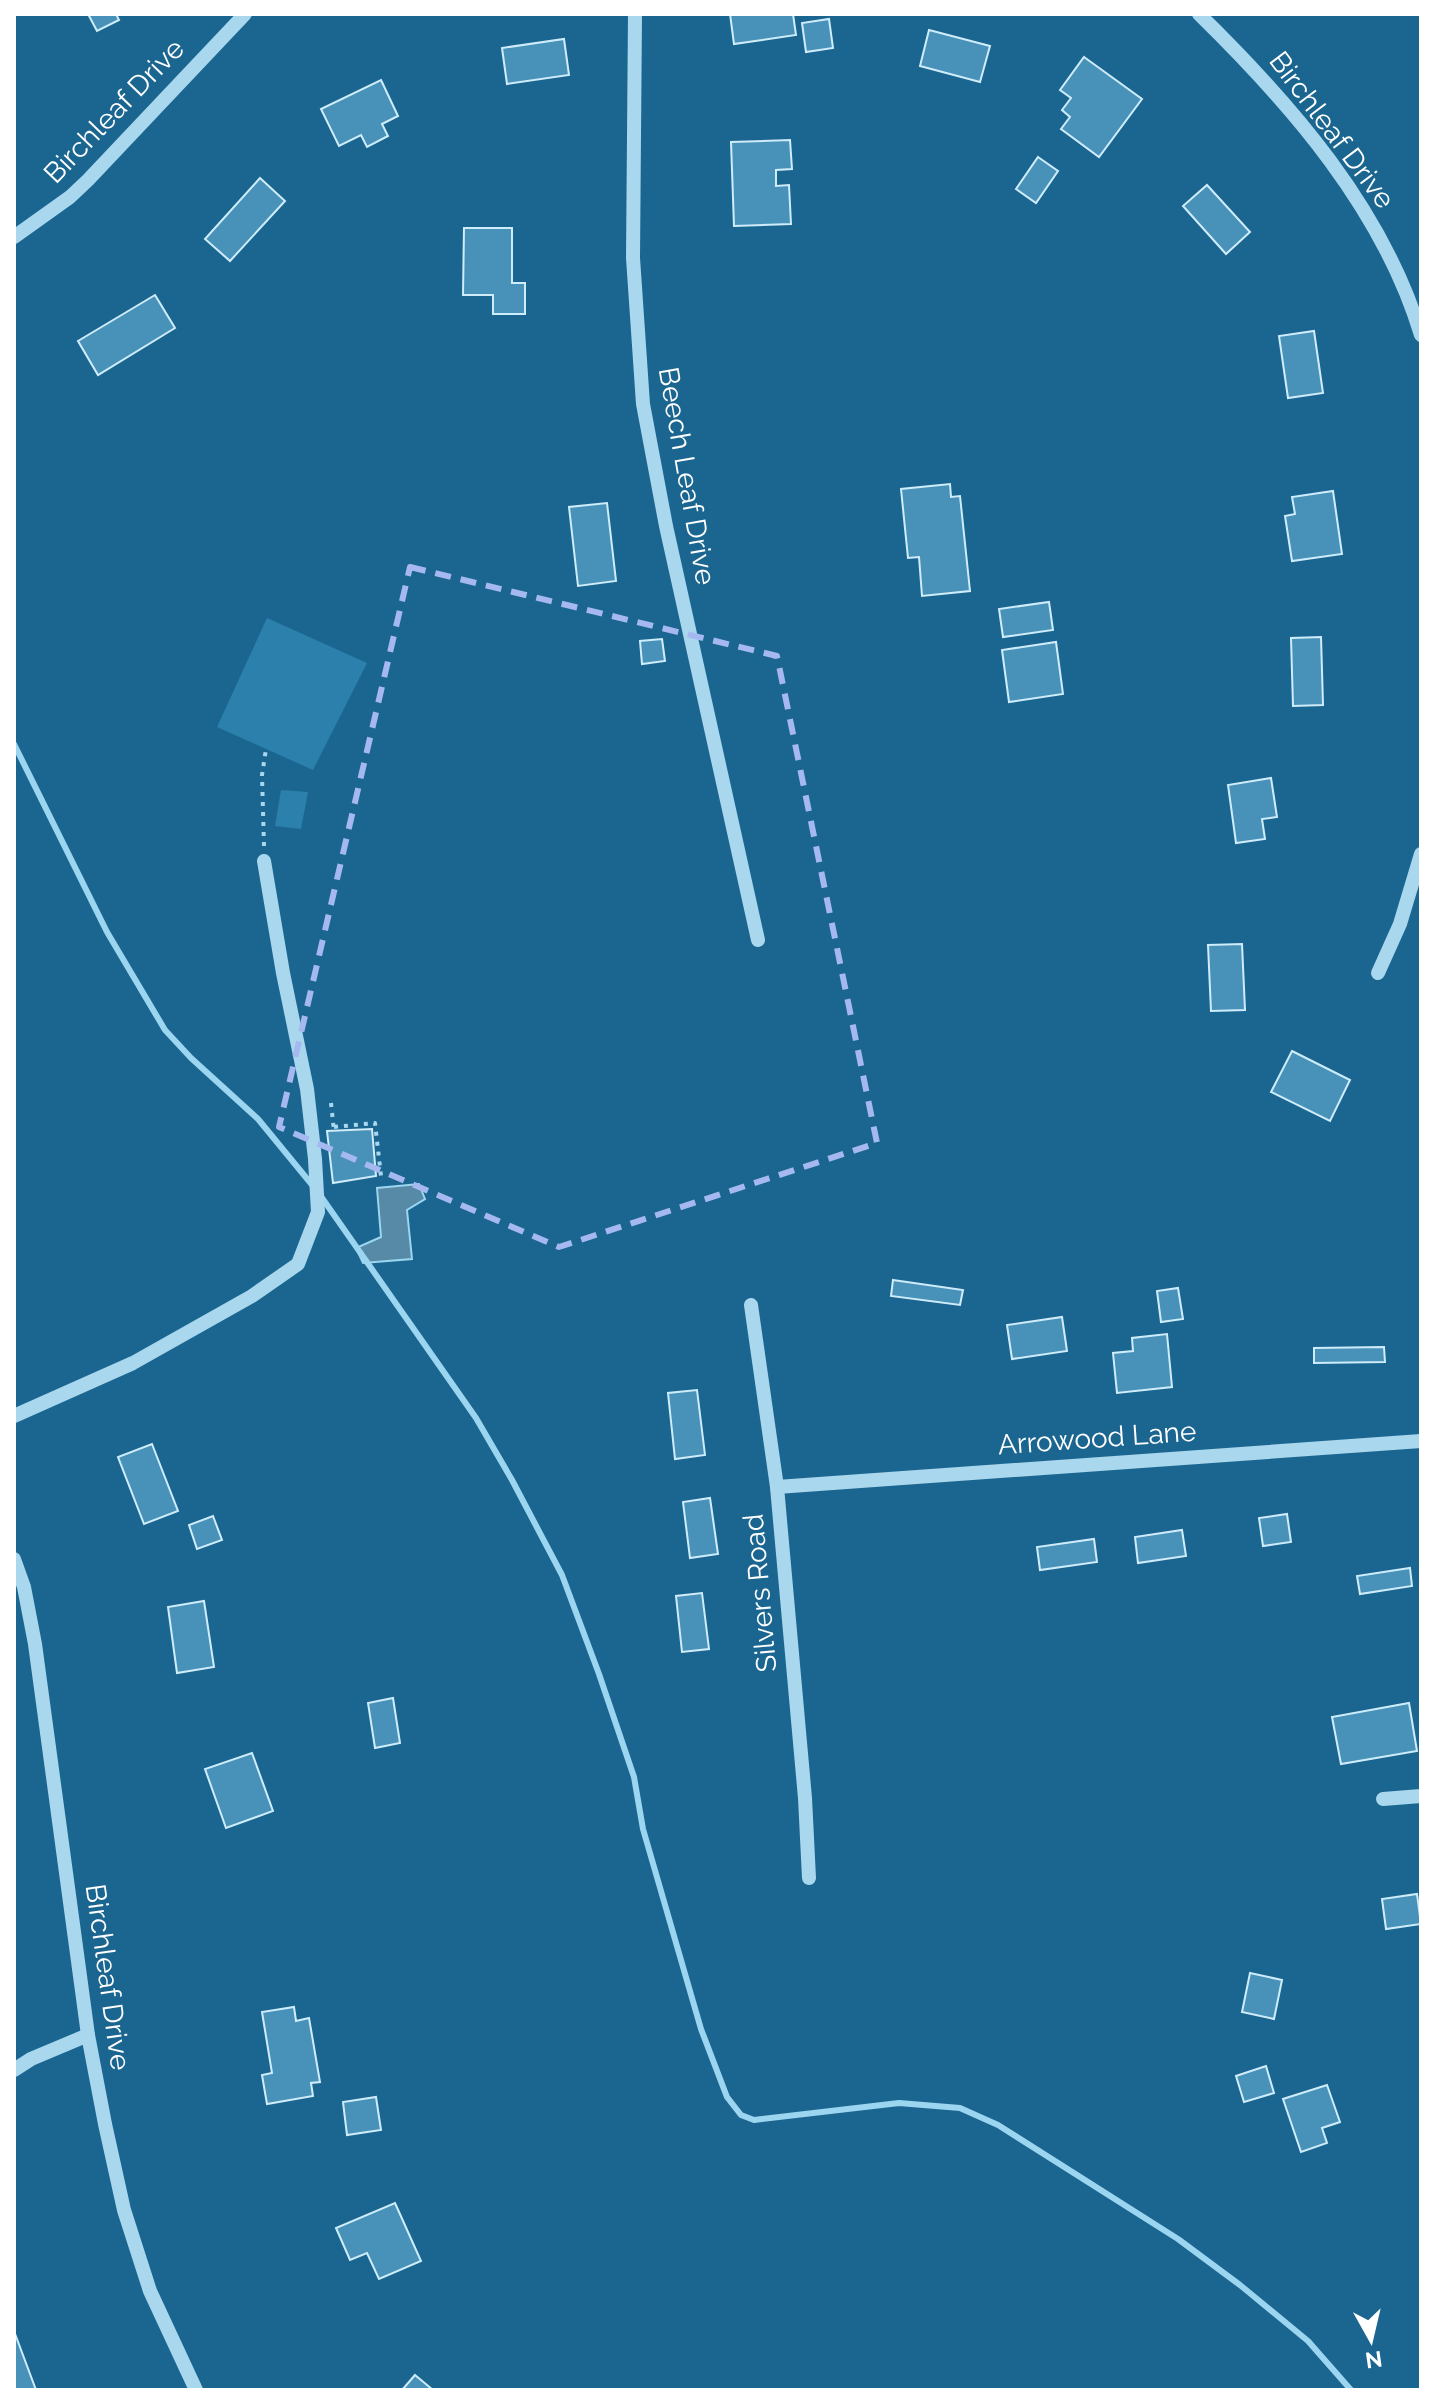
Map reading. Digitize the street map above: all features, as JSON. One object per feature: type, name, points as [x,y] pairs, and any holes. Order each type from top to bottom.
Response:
[{"type":"street","name":"Birchleaf Drive","points":[[14,237],[79,189],[245,14]]},
{"type":"street","name":"Beech Leaf Drive","points":[[635,14],[633,258],[643,404],[666,526],[758,940]]},
{"type":"street","name":"Birchleaf Drive","points":[[1199,14],[1244,58],[1362,206],[1398,273],[1421,335]]},
{"type":"street","points":[[1378,973],[1400,924],[1421,854]]},
{"type":"street","points":[[14,1416],[133,1363],[252,1296],[298,1264],[318,1212],[315,1159],[307,1089],[264,861]]},
{"type":"street","name":"Silvers Road","points":[[751,1305],[777,1487],[805,1798],[809,1878]]},
{"type":"street","name":"Arrowood Lane","points":[[777,1487],[1421,1441]]},
{"type":"street","name":"Birchleaf Drive","points":[[14,1559],[24,1587],[35,1644],[88,2035],[124,2210],[150,2291],[196,2390]]},
{"type":"street","points":[[1383,1799],[1421,1796]]},
{"type":"street","points":[[14,2070],[31,2059],[88,2035]]},
{"type":"path","points":[[264,861],[262,775],[266,749]]},
{"type":"path","points":[[331,1103],[334,1129],[375,1123],[381,1176]]},
{"type":"highlighted area","points":[[410,567],[777,656],[877,1143],[559,1247],[279,1127]]},
{"type":"shaded area","points":[[267,618],[367,663],[313,770],[217,727]]},
{"type":"shaded area","points":[[281,790],[308,792],[301,829],[275,826]]},
{"type":"shaded area","points":[[419,1184],[425,1199],[407,1210],[412,1259],[363,1263],[356,1248],[381,1237],[377,1188]]},
{"type":"building","points":[[88,14],[116,14],[119,20],[97,31]]},
{"type":"building","points":[[730,14],[793,14],[796,35],[734,44]]},
{"type":"building","points":[[829,19],[833,48],[806,52],[802,23]]},
{"type":"building","points":[[929,30],[990,46],[980,82],[920,66]]},
{"type":"building","points":[[564,39],[569,75],[507,84],[502,48]]},
{"type":"building","points":[[1084,57],[1142,99],[1099,157],[1061,129],[1070,117],[1062,110],[1071,98],[1060,90]]},
{"type":"building","points":[[381,80],[398,116],[382,124],[388,136],[367,147],[361,135],[339,146],[321,109]]},
{"type":"building","points":[[790,140],[792,169],[776,170],[776,186],[789,185],[791,224],[734,226],[731,142]]},
{"type":"building","points":[[1038,157],[1058,171],[1036,203],[1016,189]]},
{"type":"building","points":[[260,178],[285,201],[230,261],[205,239]]},
{"type":"building","points":[[1207,185],[1250,232],[1226,254],[1183,206]]},
{"type":"building","points":[[464,228],[512,228],[512,283],[525,283],[525,314],[493,314],[493,295],[463,295]]},
{"type":"building","points":[[155,295],[175,328],[98,375],[78,341]]},
{"type":"building","points":[[1314,331],[1323,393],[1288,398],[1279,336]]},
{"type":"building","points":[[950,484],[951,497],[960,496],[970,591],[922,596],[919,557],[908,558],[901,489]]},
{"type":"building","points":[[1333,491],[1342,554],[1292,561],[1285,516],[1295,514],[1292,497]]},
{"type":"building","points":[[607,503],[616,581],[578,586],[569,507]]},
{"type":"building","points":[[1049,602],[1053,630],[1003,637],[999,609]]},
{"type":"building","points":[[1321,637],[1323,705],[1293,706],[1291,638]]},
{"type":"building","points":[[662,639],[665,661],[642,664],[640,641]]},
{"type":"building","points":[[1056,642],[1063,694],[1009,702],[1002,650]]},
{"type":"building","points":[[1271,778],[1277,817],[1262,819],[1265,839],[1236,843],[1228,785]]},
{"type":"building","points":[[1242,944],[1245,1010],[1211,1011],[1208,945]]},
{"type":"building","points":[[1292,1051],[1350,1080],[1330,1121],[1271,1092]]},
{"type":"building","points":[[372,1129],[376,1176],[333,1183],[327,1131]]},
{"type":"building","points":[[893,1280],[963,1290],[960,1305],[891,1296]]},
{"type":"building","points":[[1178,1288],[1183,1319],[1161,1322],[1157,1291]]},
{"type":"building","points":[[1062,1317],[1067,1351],[1012,1359],[1007,1325]]},
{"type":"building","points":[[1167,1334],[1172,1387],[1117,1393],[1113,1353],[1133,1351],[1132,1338]]},
{"type":"building","points":[[1384,1347],[1385,1362],[1314,1363],[1314,1348]]},
{"type":"building","points":[[697,1390],[705,1455],[675,1459],[668,1393]]},
{"type":"building","points":[[152,1444],[178,1511],[144,1524],[118,1457]]},
{"type":"building","points":[[710,1498],[718,1554],[690,1558],[683,1502]]},
{"type":"building","points":[[1287,1514],[1291,1542],[1263,1546],[1259,1518]]},
{"type":"building","points":[[213,1516],[222,1540],[197,1549],[189,1525]]},
{"type":"building","points":[[1182,1530],[1186,1556],[1138,1563],[1135,1537]]},
{"type":"building","points":[[1094,1539],[1097,1562],[1040,1570],[1037,1547]]},
{"type":"building","points":[[1410,1568],[1412,1586],[1360,1594],[1357,1576]]},
{"type":"building","points":[[702,1593],[709,1649],[682,1652],[676,1596]]},
{"type":"building","points":[[204,1601],[214,1667],[177,1673],[168,1607]]},
{"type":"building","points":[[393,1698],[400,1743],[375,1748],[368,1703]]},
{"type":"building","points":[[1409,1703],[1417,1751],[1341,1764],[1332,1717]]},
{"type":"building","points":[[252,1753],[273,1811],[226,1828],[205,1769]]},
{"type":"building","points":[[1417,1894],[1421,1924],[1386,1929],[1382,1899]]},
{"type":"building","points":[[1250,1973],[1282,1980],[1274,2019],[1242,2012]]},
{"type":"building","points":[[294,2007],[296,2021],[309,2018],[320,2082],[311,2083],[313,2096],[267,2104],[262,2075],[272,2073],[262,2012]]},
{"type":"building","points":[[1266,2066],[1274,2093],[1244,2102],[1236,2076]]},
{"type":"building","points":[[1327,2085],[1340,2122],[1322,2128],[1327,2143],[1301,2152],[1283,2099]]},
{"type":"building","points":[[376,2097],[381,2130],[347,2135],[343,2102]]},
{"type":"building","points":[[395,2203],[421,2261],[379,2279],[367,2253],[350,2260],[336,2228]]},
{"type":"building","points":[[14,2331],[36,2390],[14,2390]]},
{"type":"building","points":[[415,2375],[433,2390],[402,2390]]},
{"type":"waterway","points":[[14,744],[107,932],[165,1030],[258,1119],[313,1186]]},
{"type":"waterway","points":[[320,1195],[476,1418],[562,1575],[634,1777],[643,1829],[701,2029],[727,2097],[741,2115],[754,2120],[899,2103],[960,2108],[998,2125],[1178,2239],[1240,2285],[1308,2341],[1351,2390]]}]
